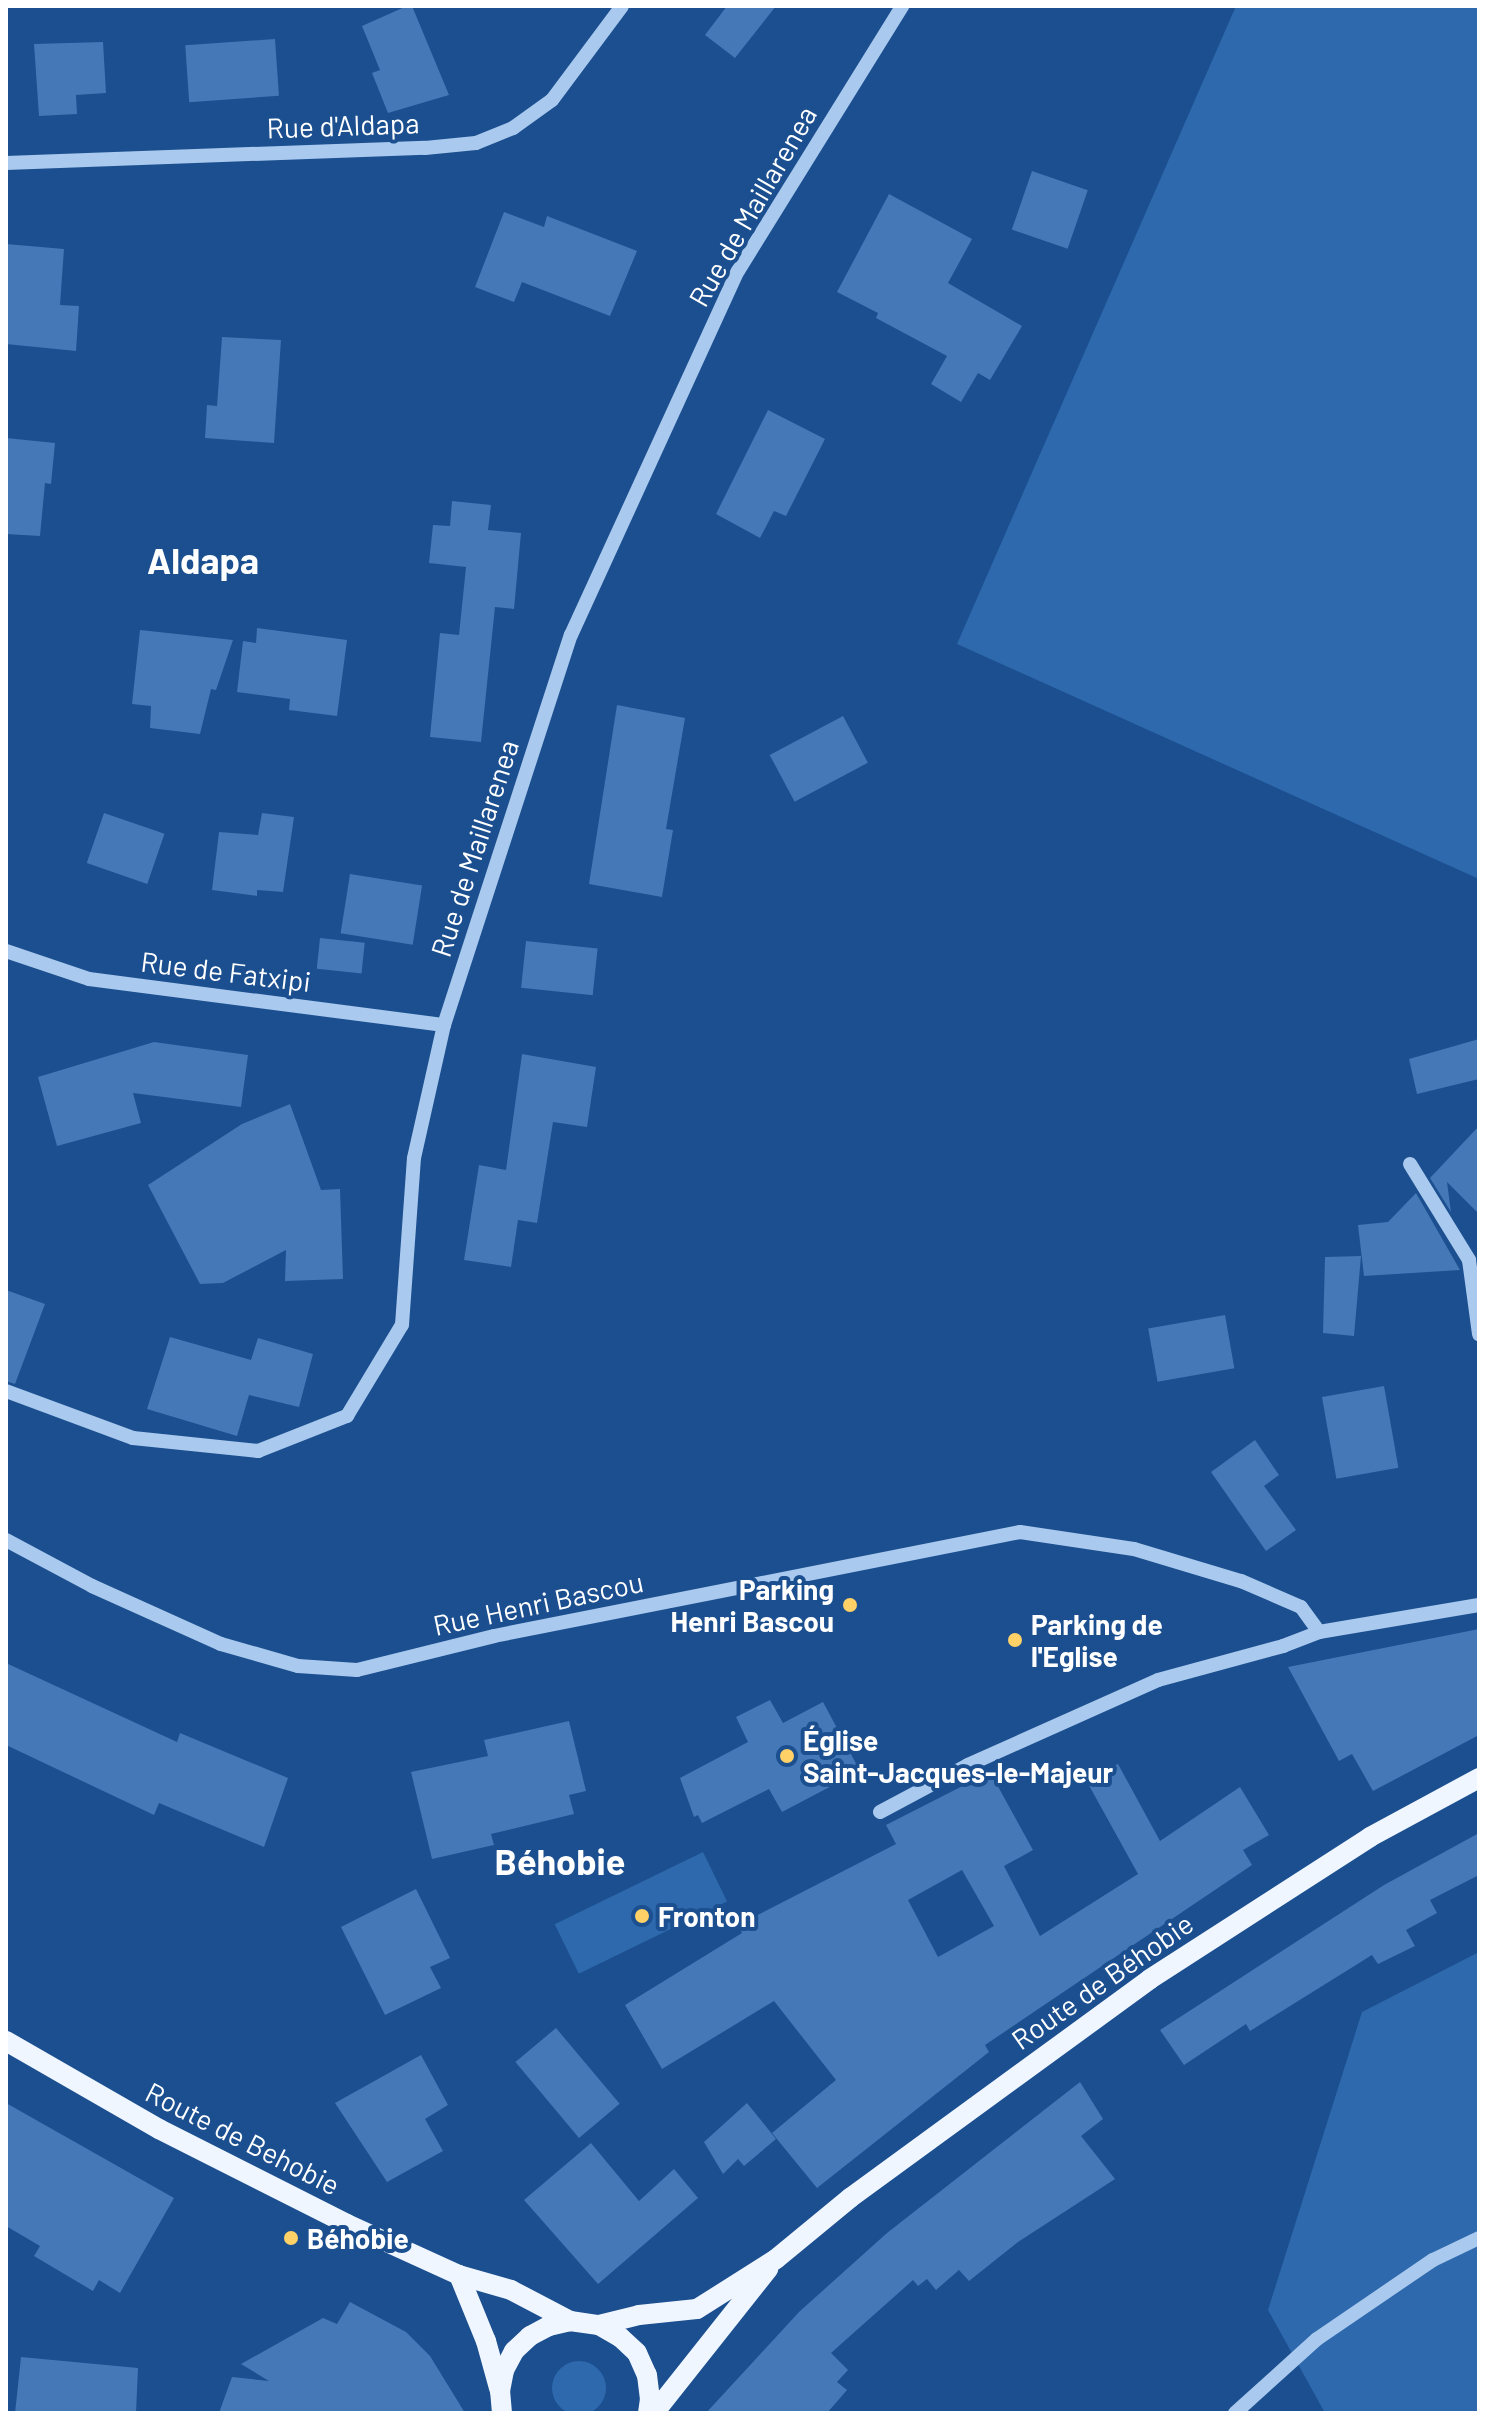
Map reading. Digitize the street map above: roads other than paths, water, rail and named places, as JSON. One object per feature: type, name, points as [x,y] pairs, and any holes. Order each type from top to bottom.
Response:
[{"type":"main road","name":"Route de Béhobie","points":[[599,2325],[639,2315],[697,2309],[776,2259],[850,2198],[1150,1979],[1370,1837],[1479,1778]]},
{"type":"main road","name":"Route de Behobie","points":[[6,2041],[159,2129],[347,2224],[459,2275],[511,2290],[570,2321]]},
{"type":"main road","name":"Route de Béhobie","points":[[654,2413],[776,2259]]},
{"type":"main road","points":[[459,2275],[486,2341],[500,2391],[502,2413]]},
{"type":"main road","points":[[500,2391],[504,2370],[514,2351],[539,2331],[570,2321],[599,2325],[620,2337],[637,2353],[647,2375],[648,2413]]},
{"type":"street","name":"Rue d'Aldapa","points":[[6,163],[425,148],[476,143],[513,128],[552,100],[622,6]]},
{"type":"street","name":"Rue de Maillarenea","points":[[6,1391],[133,1438],[258,1451],[347,1416],[402,1325],[414,1158],[444,1025],[571,635],[738,271],[902,6]]},
{"type":"street","name":"Rue de Fatxipi","points":[[6,951],[89,979],[444,1025]]},
{"type":"street","points":[[1410,1164],[1474,1261],[1479,1334]]},
{"type":"street","name":"Rue Henri Bascou","points":[[6,1540],[92,1586],[221,1644],[298,1666],[357,1670],[494,1636],[1020,1532],[1134,1549],[1241,1581],[1301,1607],[1319,1632]]},
{"type":"street","points":[[880,1812],[968,1765],[1158,1680],[1283,1646],[1319,1632],[1479,1605]]},
{"type":"street","points":[[1235,2413],[1317,2339],[1433,2260],[1479,2238]]},
{"type":"place","name":"Parking Henri Bascou","points":[[850,1605]]},
{"type":"place","name":"Parking de l'Eglise","points":[[1015,1640]]},
{"type":"place","name":"Église Saint-Jacques-le-Majeur","points":[[787,1756]]},
{"type":"place","name":"Fronton","points":[[642,1916]]},
{"type":"place","name":"Béhobie","points":[[291,2238]]},
{"type":"district","name":"Aldapa","points":[[203,560]]},
{"type":"district","name":"Béhobie","points":[[560,1861]]}]
